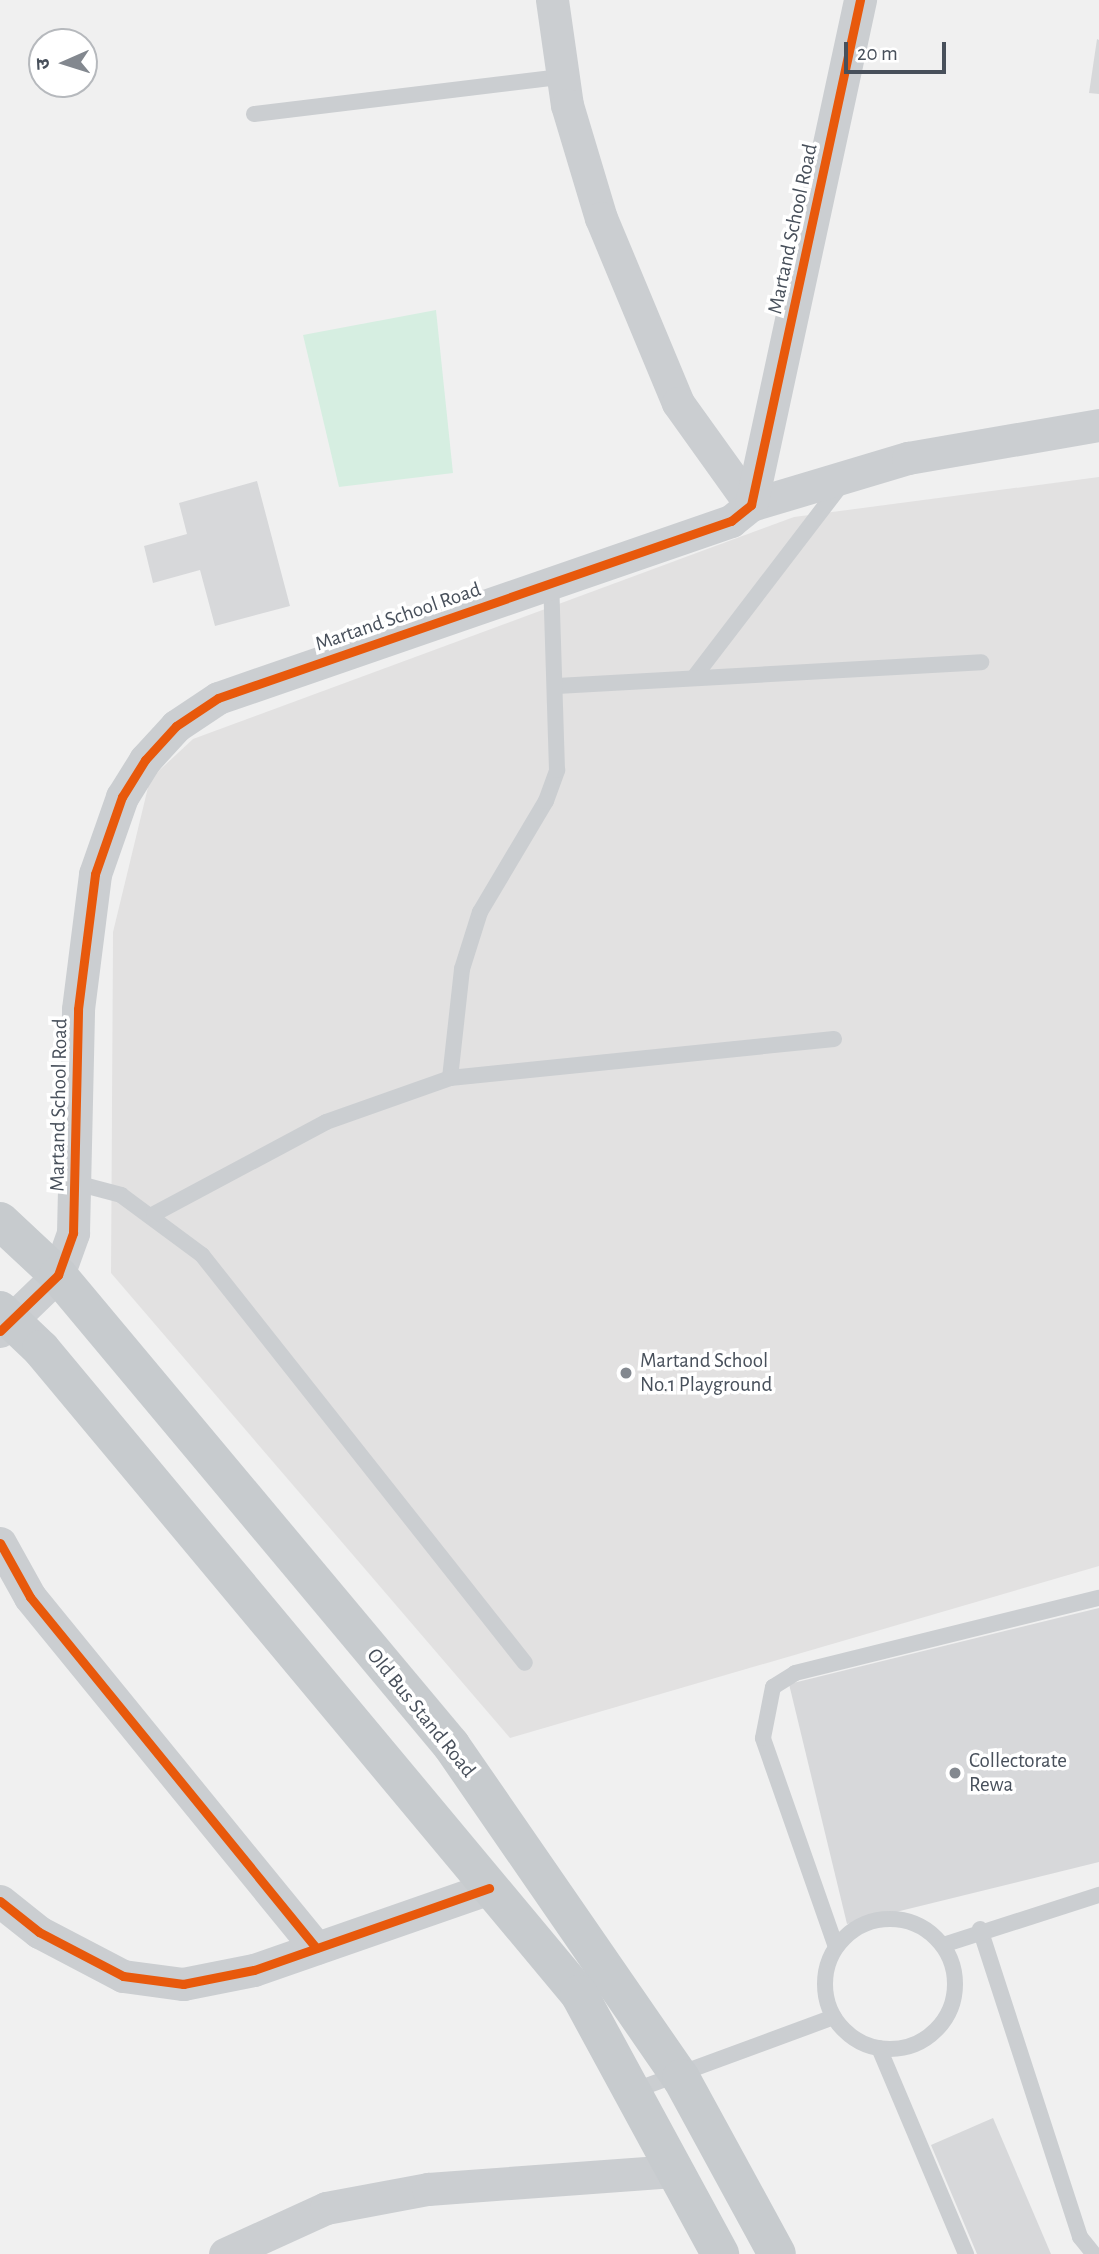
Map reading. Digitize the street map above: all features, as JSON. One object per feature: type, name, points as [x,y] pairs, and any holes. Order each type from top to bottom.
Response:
[{"type":"main road","name":"Old Bus Stand Road","points":[[0,1221],[58,1275],[451,1745],[681,2078],[777,2254]]},
{"type":"main road","points":[[5,1321],[579,1994],[629,2093],[720,2254]]},
{"type":"street","points":[[552,0],[561,77],[601,218],[678,403],[751,505],[908,458],[1099,425]]},
{"type":"street","name":"Martand School Road","points":[[5,1321],[58,1275],[73,1233],[78,1009],[96,874],[122,797],[145,760],[176,726],[218,698],[732,521],[751,505],[860,0]]},
{"type":"street","points":[[0,1543],[37,1607],[316,1948]]},
{"type":"street","points":[[0,1901],[39,1932],[123,1976],[183,1984],[316,1948],[489,1888]]},
{"type":"street","points":[[225,2254],[326,2208],[428,2189],[673,2171]]},
{"type":"lane","points":[[254,114],[561,77]]},
{"type":"lane","points":[[695,676],[849,475]]},
{"type":"lane","points":[[450,1078],[462,968],[480,912],[546,801],[557,770],[557,686],[551,583]]},
{"type":"lane","points":[[557,686],[695,676],[981,663]]},
{"type":"lane","points":[[154,1214],[326,1122],[450,1078],[834,1039]]},
{"type":"lane","points":[[76,1184],[121,1195],[154,1214],[202,1255],[524,1663]]},
{"type":"lane","points":[[836,1947],[763,1738],[773,1688],[795,1673],[1099,1598]]},
{"type":"lane","points":[[943,1945],[980,1929],[1099,1895]]},
{"type":"lane","points":[[883,1919],[919,1925],[943,1945],[955,1985],[943,2020],[915,2043],[879,2048],[854,2037],[834,2017],[825,1982],[836,1947],[864,1924],[883,1919]]},
{"type":"lane","points":[[980,1929],[1080,2237],[1094,2254]]},
{"type":"lane","points":[[629,2093],[681,2078],[834,2017]]},
{"type":"lane","points":[[879,2048],[966,2254]]},
{"type":"shaded area","points":[[1099,477],[1099,1566],[510,1738],[111,1273],[113,932],[150,779],[193,739],[794,517]]},
{"type":"green space","points":[[436,310],[453,473],[339,487],[303,335]]},
{"type":"building","points":[[1097,39],[1099,40],[1099,94],[1089,93]]},
{"type":"building","points":[[257,481],[290,606],[215,626],[200,570],[153,583],[144,546],[187,534],[179,503]]},
{"type":"building","name":"Collectorate Rewa","points":[[1099,1608],[1099,1862],[847,1924],[789,1684]]},
{"type":"building","points":[[993,2118],[1051,2254],[977,2254],[931,2145]]},
{"type":"cycle path","points":[[0,1331],[58,1275],[73,1233],[78,1009],[95,874],[122,797],[145,760],[176,726],[218,698],[731,521],[751,505],[860,0]]},
{"type":"cycle path","points":[[0,1543],[30,1597],[316,1948]]},
{"type":"cycle path","points":[[0,1901],[39,1932],[123,1976],[183,1984],[254,1970],[489,1888]]},
{"type":"place","name":"Martand School No.1 Playground","points":[[626,1373]]},
{"type":"place","name":"Collectorate Rewa","points":[[955,1773]]}]
